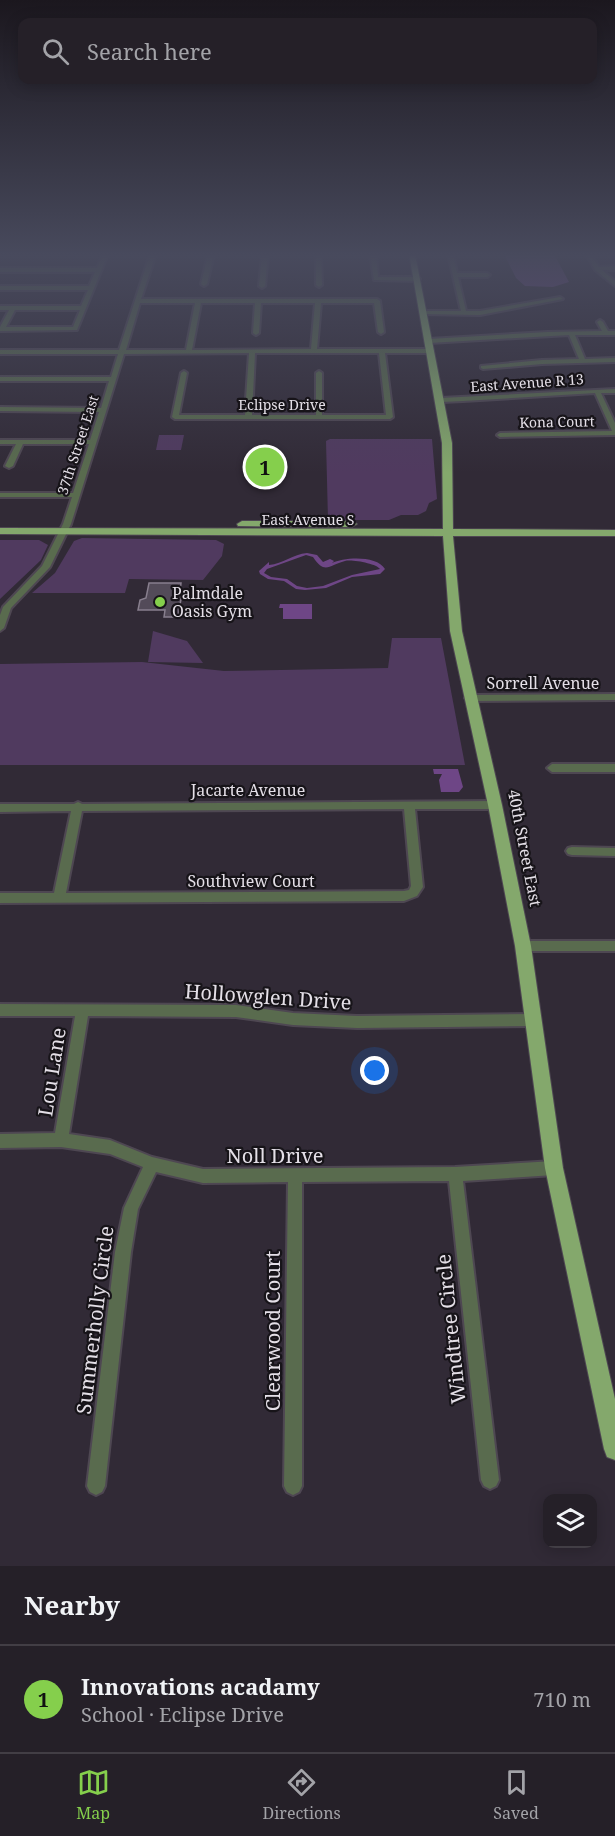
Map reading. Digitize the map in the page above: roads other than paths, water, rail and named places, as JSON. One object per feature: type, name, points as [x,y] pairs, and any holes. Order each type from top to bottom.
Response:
[{"type":"main road","name":"40th Street East","points":[[426,327],[447,443],[454,614],[523,946],[555,1168],[615,1449]]},
{"type":"main road","name":"East Avenue S","points":[[0,524],[65,528]]},
{"type":"main road","name":"East Avenue S","points":[[450,529],[615,524]]},
{"type":"main road","name":"East Avenue S","points":[[0,531],[65,528],[450,529],[615,533]]},
{"type":"street","points":[[1,329],[75,329],[76,327]]},
{"type":"street","name":"37th Street East","points":[[0,628],[4,607],[46,567],[65,528],[130,327]]},
{"type":"street","points":[[189,352],[193,327]]},
{"type":"street","points":[[256,327],[256,333]]},
{"type":"street","points":[[314,351],[316,327]]},
{"type":"street","points":[[380,327],[381,332]]},
{"type":"street","points":[[603,327],[606,334]]},
{"type":"street","points":[[0,352],[382,351],[571,334],[615,333]]},
{"type":"street","points":[[571,334],[582,360]]},
{"type":"street","name":"Eclipse Drive","points":[[184,373],[175,417],[390,417],[382,351]]},
{"type":"street","points":[[248,417],[252,352]]},
{"type":"street","points":[[483,367],[615,360]]},
{"type":"street","points":[[319,373],[320,417]]},
{"type":"street","points":[[0,379],[113,379]]},
{"type":"street","points":[[597,391],[615,432]]},
{"type":"street","name":"East Avenue R 13","points":[[441,400],[482,400],[615,391]]},
{"type":"street","points":[[0,409],[104,410]]},
{"type":"street","name":"Kona Court","points":[[500,435],[615,432]]},
{"type":"street","points":[[0,442],[94,442]]},
{"type":"street","points":[[9,466],[20,442]]},
{"type":"street","points":[[0,495],[76,495]]},
{"type":"street","name":"Sorrell Avenue","points":[[470,698],[615,697]]},
{"type":"street","points":[[552,768],[615,768]]},
{"type":"street","points":[[59,898],[78,806]]},
{"type":"street","name":"Southview Court","points":[[0,898],[404,896],[413,893],[417,887],[409,806]]},
{"type":"street","name":"Jacarte Avenue","points":[[0,808],[495,806]]},
{"type":"street","points":[[572,852],[615,852]]},
{"type":"street","points":[[523,946],[615,946]]},
{"type":"street","name":"Hollowglen Drive","points":[[0,1010],[236,1011],[293,1018],[357,1022],[534,1020]]},
{"type":"street","name":"Lou Lane","points":[[61,1140],[82,1011]]},
{"type":"street","name":"Noll Drive","points":[[0,1141],[61,1140],[110,1147],[153,1164],[203,1176],[455,1174],[555,1168]]},
{"type":"street","name":"Summerholly Circle","points":[[96,1486],[123,1252],[131,1208],[153,1164]]},
{"type":"street","name":"Windtree Circle","points":[[455,1174],[490,1480]]},
{"type":"street","name":"Clearwood Court","points":[[293,1486],[295,1176]]},
{"type":"place","name":"Innovations acadamy","points":[[265,467]]},
{"type":"place","name":"Palmdale Oasis Gym","points":[[160,602]]}]
